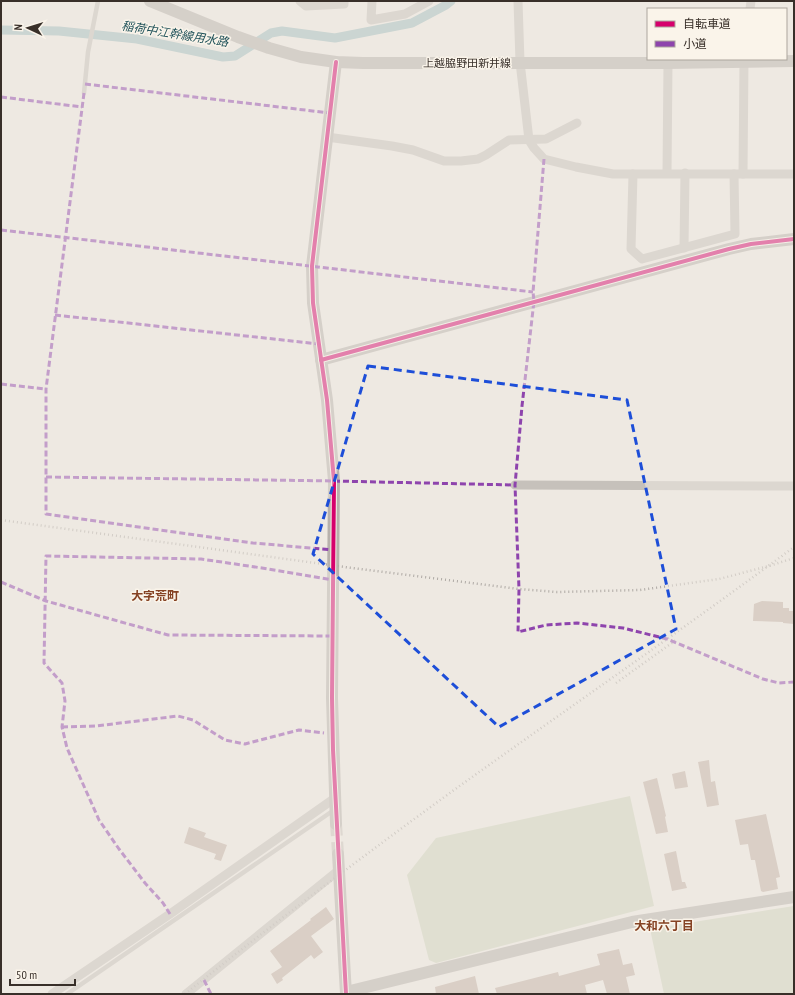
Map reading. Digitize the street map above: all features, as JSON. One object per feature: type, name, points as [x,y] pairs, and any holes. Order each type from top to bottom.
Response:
[{"type":"street","name":"上越脇野田新井線","points":[[150,1],[269,48],[301,57],[336,62],[668,63],[744,60],[794,61]]},
{"type":"street","points":[[300,1],[306,6],[344,4],[344,1]]},
{"type":"street","points":[[372,1],[371,20],[405,14],[429,1]]},
{"type":"street","points":[[518,1],[520,62],[530,140],[534,148],[544,159],[613,174],[794,174]]},
{"type":"street","points":[[633,174],[631,249],[642,260],[735,234],[744,60]]},
{"type":"street","points":[[336,62],[312,266],[313,303],[327,400],[334,480],[332,698],[336,824]]},
{"type":"street","points":[[667,173],[668,63]]},
{"type":"street","points":[[327,137],[392,146],[412,150],[444,161],[461,162],[486,155],[509,140],[546,139],[577,123]]},
{"type":"street","points":[[684,248],[685,173]]},
{"type":"street","points":[[321,360],[729,249],[751,244],[794,239]]},
{"type":"street","points":[[515,485],[794,486]]},
{"type":"street","points":[[52,994],[336,804]]},
{"type":"street","points":[[338,854],[346,993],[632,922],[794,897]]},
{"type":"street","points":[[186,994],[339,870]]},
{"type":"lane","points":[[84,93],[88,52],[98,1]]},
{"type":"lane","points":[[67,994],[336,804]]},
{"type":"highlighted area","points":[[368,366],[627,400],[676,629],[499,727],[313,554]]},
{"type":"green space","points":[[630,796],[654,906],[436,963],[429,960],[407,875],[436,838]]},
{"type":"green space","points":[[794,906],[794,994],[664,994],[650,929]]},
{"type":"building","points":[[762,601],[783,602],[783,608],[789,608],[789,611],[794,611],[794,624],[753,621],[754,604]]},
{"type":"building","points":[[709,760],[711,782],[715,781],[719,805],[707,807],[698,762]]},
{"type":"building","points":[[685,771],[688,787],[675,789],[672,774]]},
{"type":"building","points":[[657,778],[666,816],[668,832],[656,834],[643,782]]},
{"type":"building","points":[[766,814],[780,877],[776,878],[778,889],[763,892],[761,891],[755,860],[751,860],[748,844],[740,845],[735,820]]},
{"type":"building","points":[[189,827],[206,833],[204,837],[227,845],[221,861],[214,859],[216,854],[184,843]]},
{"type":"building","points":[[676,851],[682,882],[685,882],[687,888],[672,891],[664,854]]},
{"type":"building","points":[[326,907],[334,919],[311,936],[323,952],[314,959],[311,955],[282,978],[283,980],[277,984],[271,974],[282,967],[270,951]]},
{"type":"building","points":[[619,949],[623,965],[632,963],[635,975],[626,977],[630,994],[607,994],[603,980],[585,985],[587,994],[497,994],[495,988],[558,972],[559,976],[600,965],[597,954]]},
{"type":"building","points":[[475,976],[479,994],[436,994],[435,987]]},
{"type":"waterway","name":"稲荷中江幹線用水路","points":[[1,30],[59,31],[137,39],[223,57],[235,56],[271,33],[282,31],[335,38],[412,23],[451,1]]},
{"type":"tunnel","points":[[336,824],[338,854]]},
{"type":"railway","points":[[1,520],[352,568],[519,589],[557,592],[640,590],[719,579],[794,558]]},
{"type":"railway","points":[[185,994],[285,916],[420,815],[710,609],[794,547]]},
{"type":"railway","points":[[616,683],[676,640]]},
{"type":"marked path","points":[[85,84],[330,113]]},
{"type":"marked path","points":[[84,93],[46,389],[46,514],[253,543],[334,550]]},
{"type":"marked path","points":[[1,97],[82,107]]},
{"type":"marked path","points":[[544,159],[533,292],[534,301],[515,485],[519,589],[518,632],[546,625],[577,623],[623,628],[667,639],[763,679],[779,683],[794,682]]},
{"type":"marked path","points":[[1,230],[533,292]]},
{"type":"marked path","points":[[55,315],[319,344]]},
{"type":"marked path","points":[[1,384],[46,389]]},
{"type":"marked path","points":[[46,477],[515,485]]},
{"type":"marked path","points":[[170,914],[163,903],[145,883],[119,849],[99,820],[67,748],[62,727],[65,701],[62,683],[44,663],[46,556],[201,559],[333,580]]},
{"type":"marked path","points":[[1,582],[46,601],[168,635],[333,636]]},
{"type":"marked path","points":[[62,727],[96,726],[178,716],[193,720],[225,740],[245,744],[299,730],[324,733]]},
{"type":"marked path","points":[[204,980],[211,994]]},
{"type":"cycle path","points":[[336,62],[312,266],[313,303],[327,400],[334,481],[333,750],[346,994]]},
{"type":"cycle path","points":[[321,360],[729,249],[751,244],[794,239]]},
{"type":"district","name":"大字荒町","points":[[155,596]]},
{"type":"district","name":"大和六丁目","points":[[664,926]]}]
